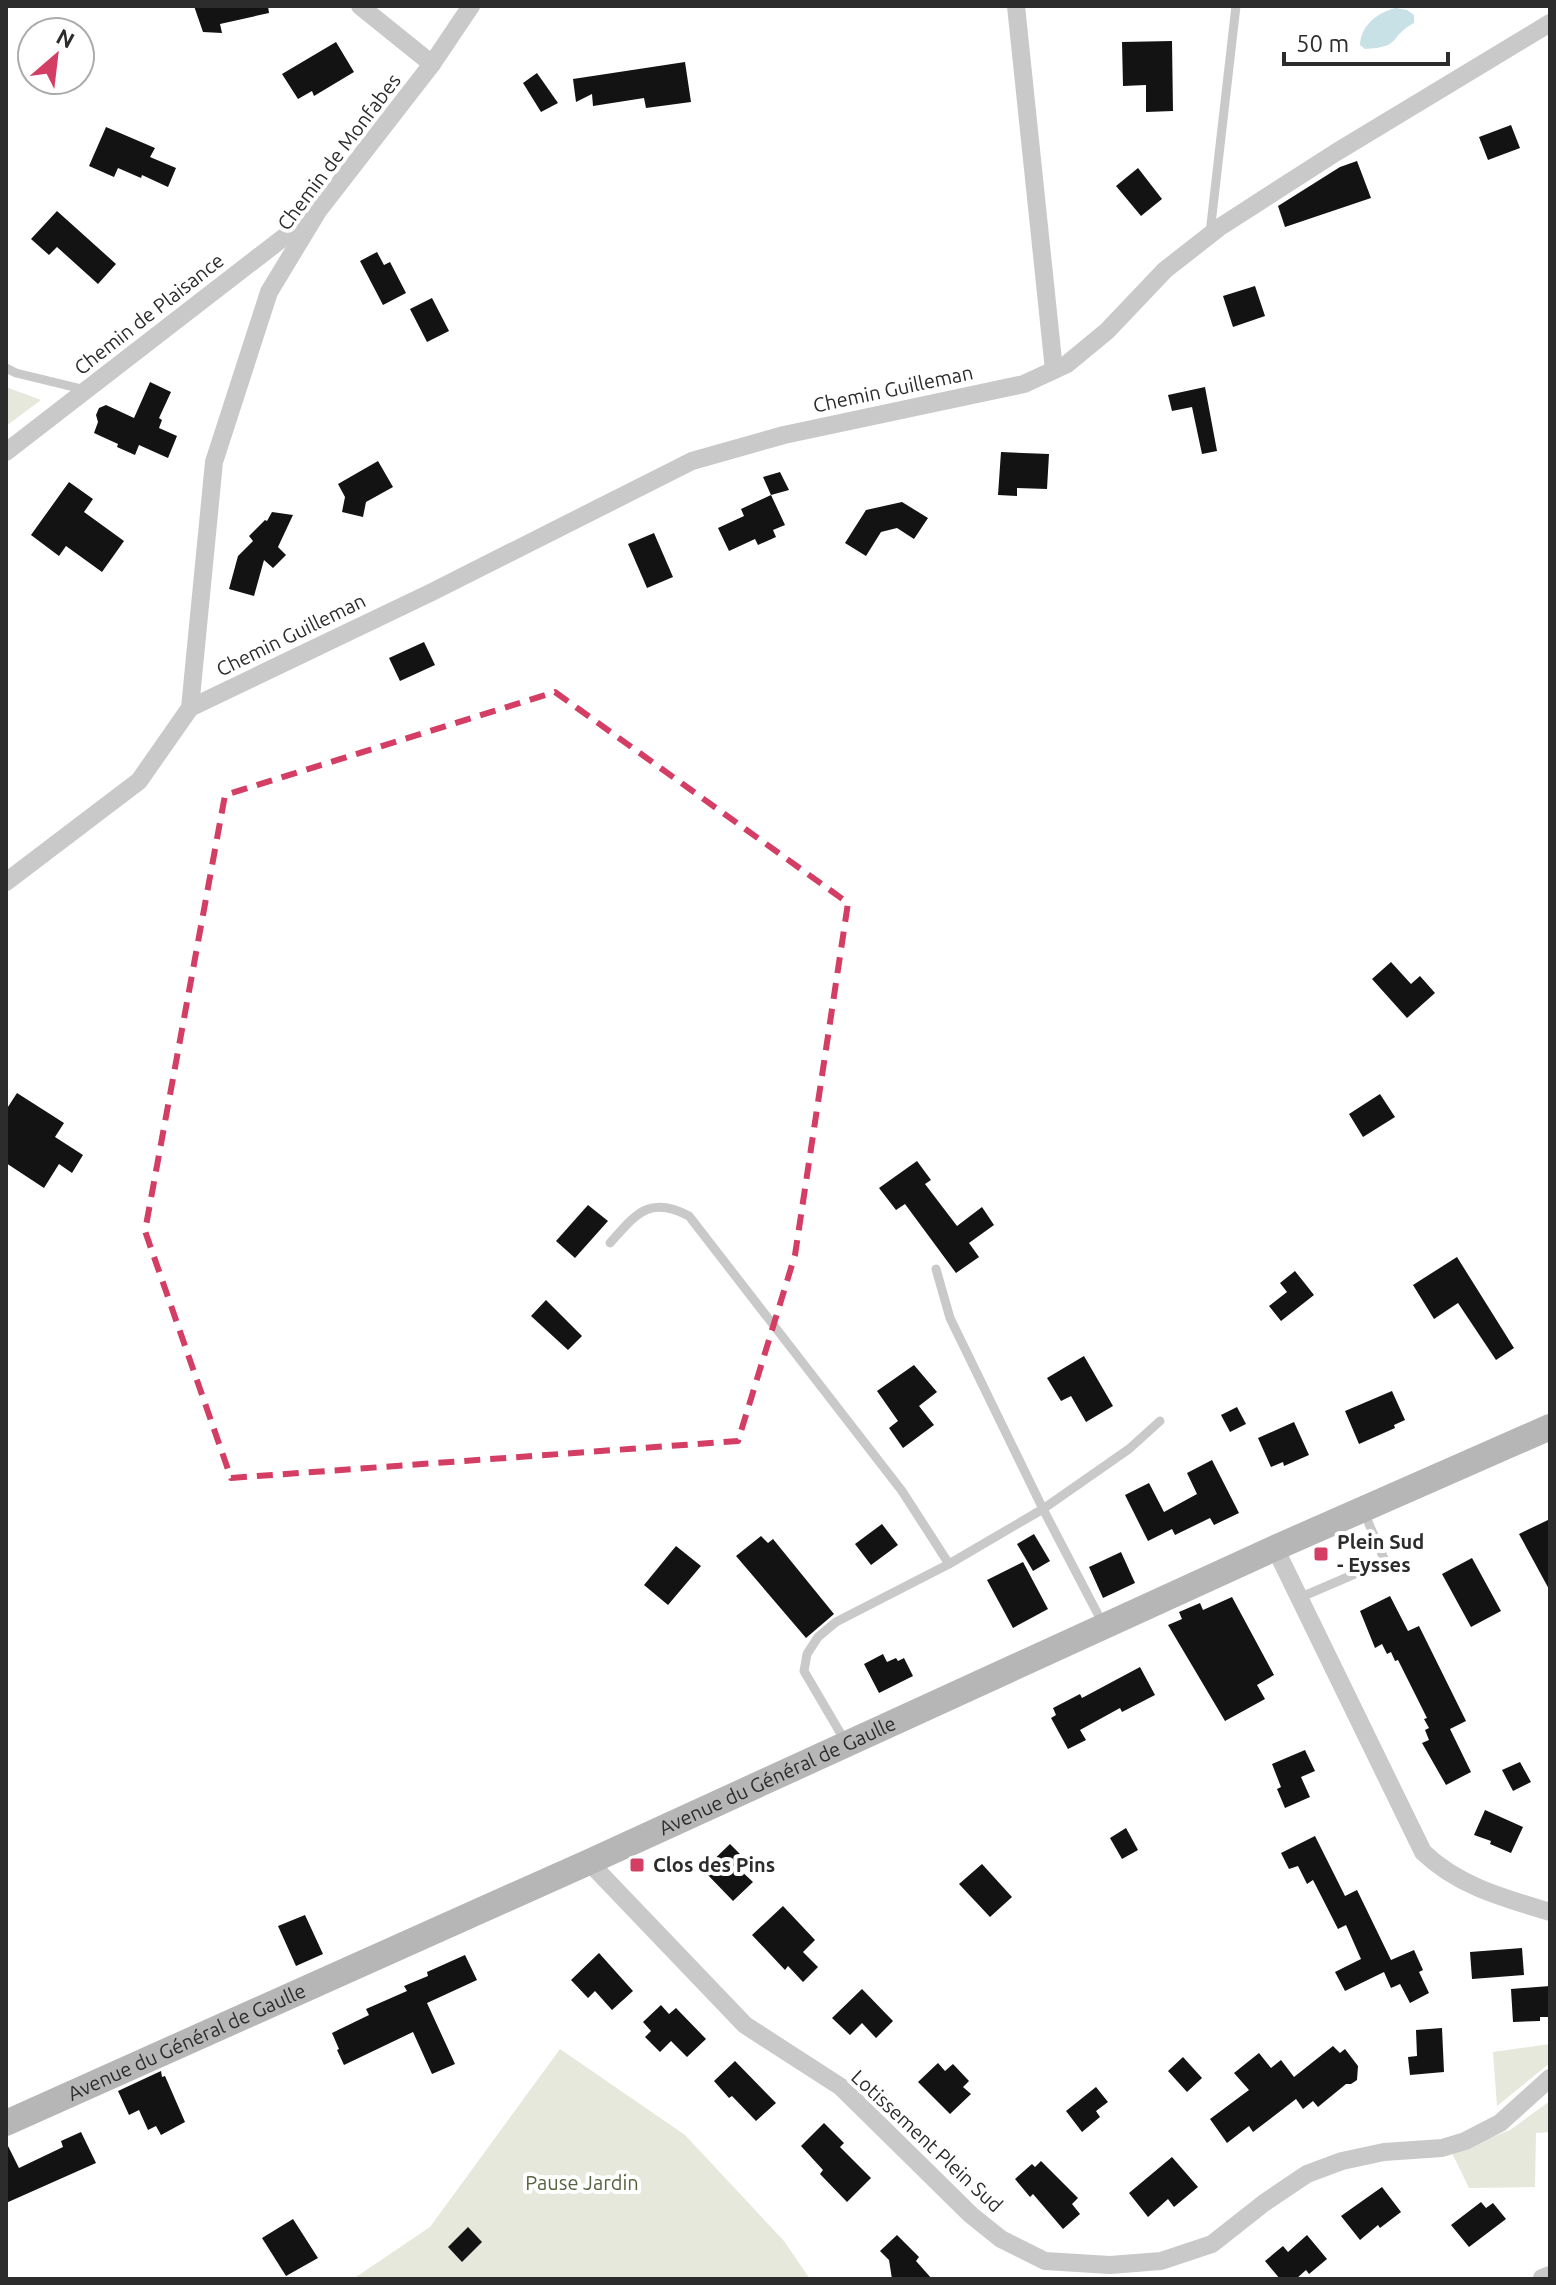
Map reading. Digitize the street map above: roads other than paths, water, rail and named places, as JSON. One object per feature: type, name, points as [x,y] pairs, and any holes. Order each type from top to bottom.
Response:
[{"type":"main road","name":"Avenue du Général de Gaulle","points":[[6,2123],[589,1862],[1275,1548],[1550,1427]]},
{"type":"street","points":[[360,6],[432,64]]},
{"type":"street","name":"Chemin de Monfabes","points":[[190,708],[214,462],[269,292],[318,211],[432,64],[471,6]]},
{"type":"street","points":[[1016,6],[1054,370]]},
{"type":"street","name":"Chemin Guilleman","points":[[190,708],[432,592],[692,461],[784,435],[1024,384],[1067,364],[1107,331],[1165,270],[1210,235],[1335,153],[1550,23]]},
{"type":"street","name":"Chemin de Plaisance","points":[[6,452],[318,211]]},
{"type":"street","points":[[6,882],[139,781],[190,708]]},
{"type":"street","points":[[1275,1548],[1423,1852],[1440,1868],[1459,1879],[1495,1896],[1550,1912]]},
{"type":"street","name":"Lotissement Plein Sud","points":[[589,1862],[745,2025],[841,2087],[971,2215],[1001,2239],[1045,2261],[1110,2265],[1161,2261],[1212,2244],[1307,2174],[1342,2161],[1384,2152],[1442,2148],[1465,2141],[1500,2123],[1550,2078]]},
{"type":"street","points":[[1542,2278],[1550,2275]]},
{"type":"lane","points":[[1210,235],[1236,6]]},
{"type":"lane","points":[[6,368],[86,390]]},
{"type":"lane","points":[[610,1243],[636,1215],[651,1207],[672,1207],[689,1216],[902,1491],[949,1564]]},
{"type":"lane","points":[[936,1269],[950,1318],[1043,1509],[1105,1627]]},
{"type":"lane","points":[[847,1744],[804,1671],[807,1654],[818,1637],[836,1622],[949,1564],[1043,1509],[1129,1449],[1160,1421]]},
{"type":"lane","points":[[1299,1598],[1385,1561],[1363,1510]]},
{"type":"water","points":[[1396,8],[1414,15],[1414,23],[1390,44],[1365,49],[1360,45],[1364,31],[1372,20]]},
{"type":"place","name":"Plein Sud - Eysses","points":[[1321,1554]]},
{"type":"place","name":"Clos des Pins","points":[[637,1865]]},
{"type":"park label","name":"Pause Jardin","points":[[582,2183]]}]
